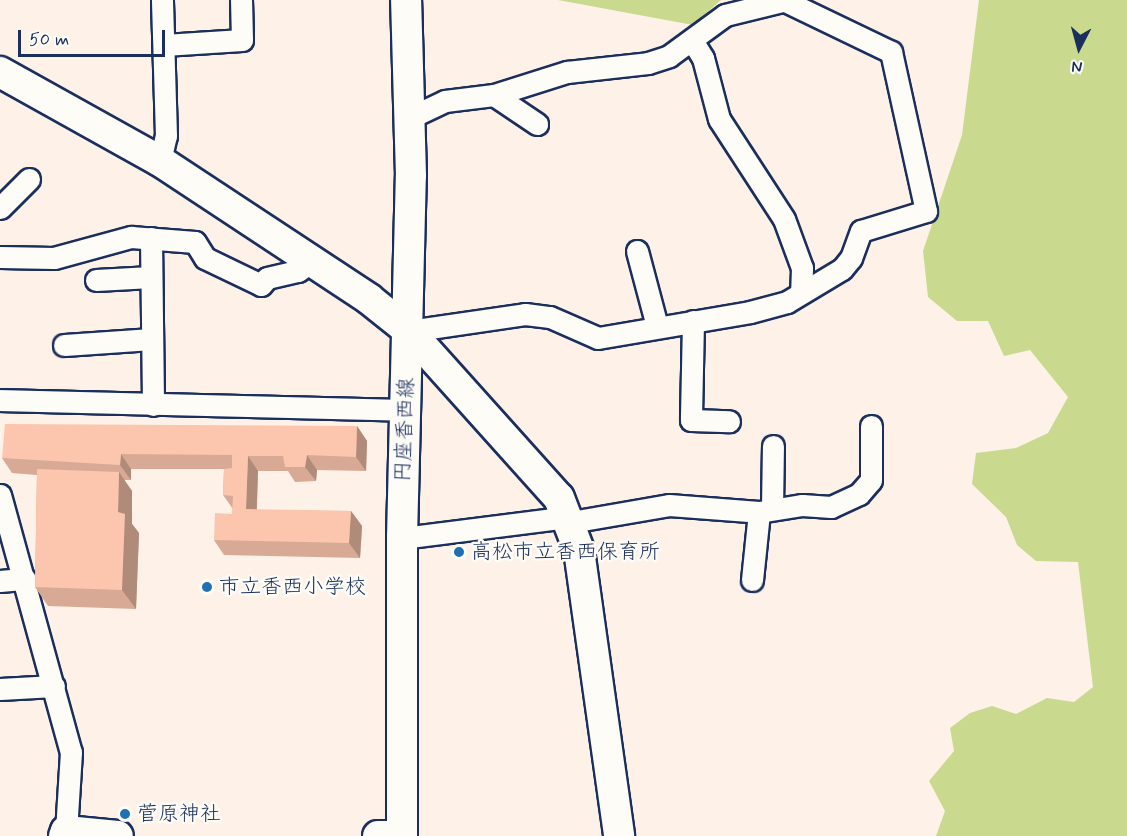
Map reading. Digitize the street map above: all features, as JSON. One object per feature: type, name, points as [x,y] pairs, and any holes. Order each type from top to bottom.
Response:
[{"type":"street","points":[[160,160],[166,136],[162,0]]},
{"type":"street","points":[[164,45],[242,40],[241,0]]},
{"type":"street","name":"円座香西線","points":[[378,836],[403,836],[402,538],[404,410],[409,331],[411,176],[407,119],[406,0]]},
{"type":"street","points":[[407,119],[445,101],[494,95],[567,72],[648,63],[693,42],[725,15],[785,0],[891,52],[926,211],[861,231],[842,269],[787,302],[759,310],[598,338],[550,317],[525,314],[409,331]]},
{"type":"street","points":[[693,42],[703,58],[719,119],[784,219],[802,268],[801,292]]},
{"type":"street","points":[[0,72],[160,160],[312,261],[409,331],[559,498],[570,520],[586,595],[619,836]]},
{"type":"street","points":[[494,95],[537,124]]},
{"type":"street","points":[[0,208],[29,179]]},
{"type":"street","points":[[0,257],[54,258],[131,237],[195,242],[205,258],[261,285],[267,278],[298,271],[312,261]]},
{"type":"street","points":[[151,238],[153,405]]},
{"type":"street","points":[[637,251],[657,326]]},
{"type":"street","points":[[96,280],[151,277]]},
{"type":"street","points":[[693,321],[691,420],[729,422]]},
{"type":"street","points":[[64,345],[152,339]]},
{"type":"street","points":[[0,400],[404,410]]},
{"type":"street","points":[[402,538],[570,520],[669,505],[765,510],[831,507],[859,494],[871,480],[871,426]]},
{"type":"street","points":[[752,580],[765,510],[773,446]]},
{"type":"street","points":[[0,495],[71,752],[65,833],[118,836]]},
{"type":"street","points":[[0,581],[25,579]]},
{"type":"street","points":[[0,689],[54,686]]},
{"type":"green space","points":[[558,0],[721,0],[693,25]]},
{"type":"green space","points":[[979,0],[1127,0],[1127,836],[936,836],[945,811],[929,781],[954,751],[950,728],[970,713],[992,706],[1016,714],[1047,698],[1074,702],[1093,687],[1078,562],[1036,561],[1017,545],[1006,517],[972,484],[976,453],[1016,448],[1048,433],[1068,397],[1030,350],[1004,356],[988,321],[957,321],[928,297],[923,251],[962,135]]},
{"type":"building","points":[[5,424],[357,426],[356,457],[307,455],[305,467],[285,467],[283,456],[248,456],[246,509],[351,511],[349,543],[214,540],[215,513],[232,514],[233,496],[223,495],[224,469],[232,468],[232,455],[121,454],[120,465],[2,458]]},
{"type":"building","points":[[37,469],[119,472],[118,512],[125,514],[122,590],[35,587]]},
{"type":"place","name":"高松市立香西保育所","points":[[459,552]]},
{"type":"place","name":"市立香西小学校","points":[[207,587]]},
{"type":"place","name":"菅原神社","points":[[125,814]]}]
